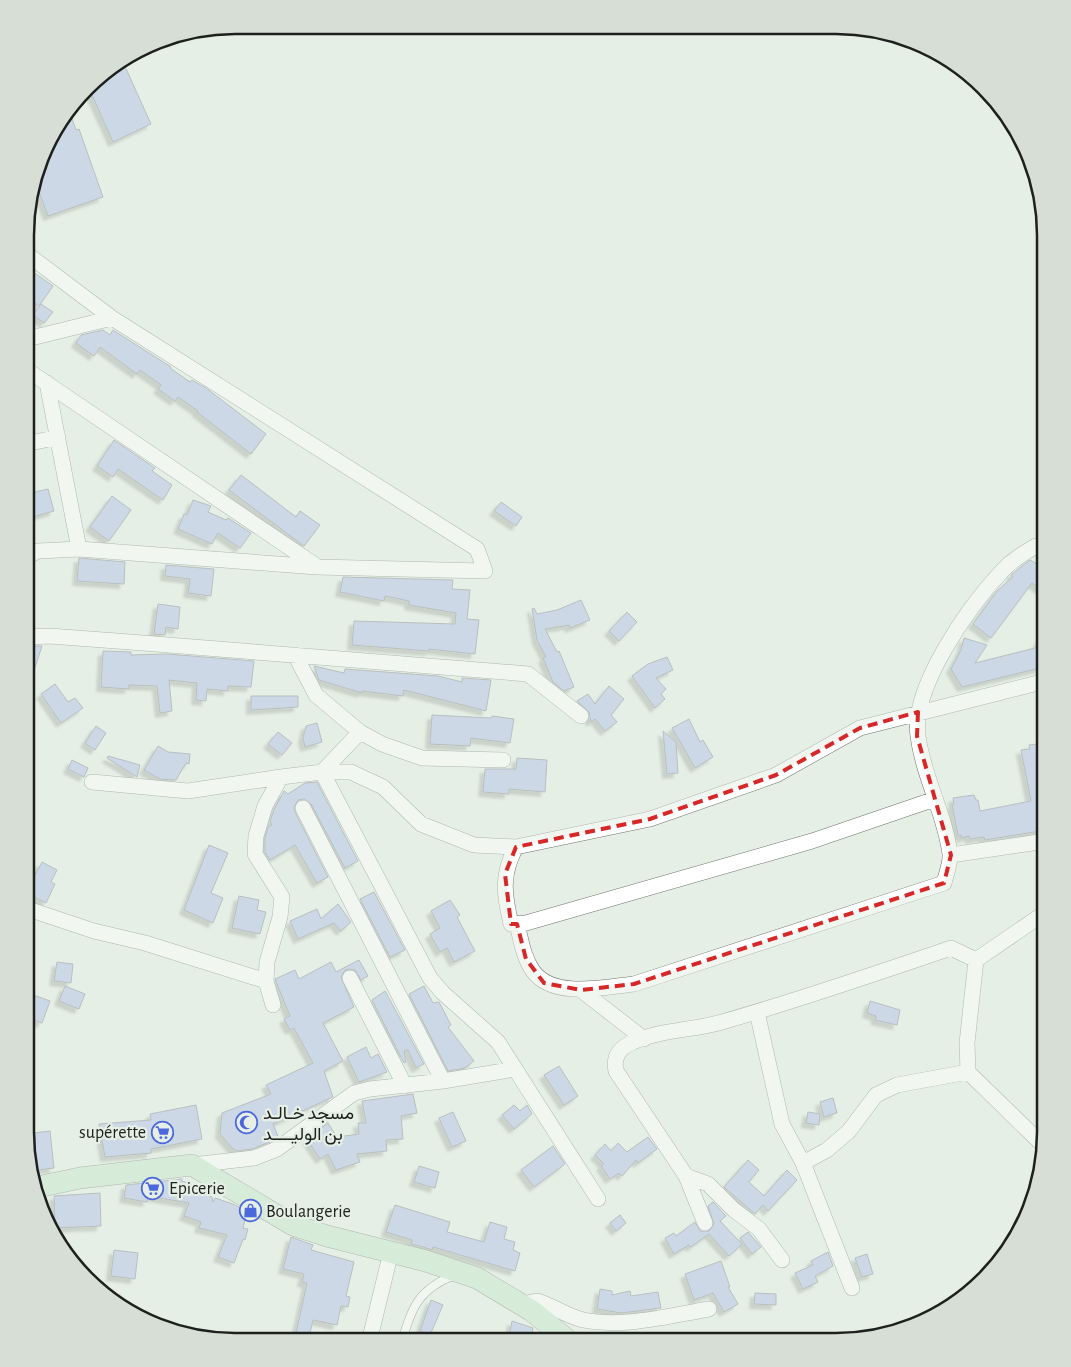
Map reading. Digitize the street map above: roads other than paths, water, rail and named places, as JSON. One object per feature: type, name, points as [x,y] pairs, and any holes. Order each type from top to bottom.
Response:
[{"type":"street","points":[[34,259],[112,318],[477,549],[485,571],[316,567],[79,549],[34,553]]},
{"type":"street","points":[[34,337],[112,318]]},
{"type":"street","points":[[34,375],[316,567]]},
{"type":"street","points":[[46,383],[79,549]]},
{"type":"street","points":[[34,442],[58,437]]},
{"type":"street","points":[[517,924],[526,959],[538,977],[544,983],[581,990],[634,984],[944,883],[950,855],[918,736],[918,712],[939,658],[973,606],[1004,570],[1022,554],[1037,546]]},
{"type":"street","points":[[34,637],[60,637],[528,674],[581,716]]},
{"type":"street","points":[[295,655],[316,695],[360,732],[382,744],[422,758],[503,760]]},
{"type":"street","points":[[92,782],[188,792],[281,777],[322,772],[351,772],[383,787],[421,824],[474,845],[516,847],[650,819],[776,775],[860,728],[1037,683]]},
{"type":"street","points":[[322,772],[360,732]]},
{"type":"street","points":[[322,772],[430,978],[443,993],[498,1042],[598,1199]]},
{"type":"street","points":[[273,1006],[266,981],[267,962],[280,917],[282,896],[255,854],[256,836],[265,806],[281,777]]},
{"type":"street","points":[[516,847],[505,874],[507,906],[511,924],[517,924],[812,841],[935,799]]},
{"type":"street","points":[[303,808],[443,1081]]},
{"type":"street","points":[[950,855],[1037,842]]},
{"type":"street","points":[[34,911],[94,931],[145,943],[266,981]]},
{"type":"street","points":[[1037,918],[976,960],[967,1043],[968,1072],[1037,1139]]},
{"type":"street","points":[[705,1223],[686,1176],[616,1071],[614,1061],[616,1054],[633,1042],[719,1023],[757,1012],[951,948],[976,960]]},
{"type":"street","points":[[350,978],[404,1086]]},
{"type":"street","points":[[581,990],[644,1039]]},
{"type":"street","points":[[757,1012],[782,1124],[803,1163],[852,1288]]},
{"type":"street","points":[[41,1186],[80,1178],[254,1158],[277,1149],[354,1093],[370,1089],[443,1081],[515,1069]]},
{"type":"street","points":[[803,1163],[828,1150],[842,1137],[876,1095],[897,1085],[968,1072]]},
{"type":"street","points":[[192,1165],[293,1225],[477,1278],[522,1304],[559,1333]]},
{"type":"street","points":[[686,1176],[708,1184],[734,1210],[759,1228],[782,1260]]},
{"type":"street","points":[[371,1333],[391,1252]]},
{"type":"street","points":[[522,1304],[538,1301],[564,1314],[584,1320],[614,1322],[654,1319],[709,1309]]},
{"type":"lane","points":[[404,1333],[409,1315],[423,1293],[439,1281],[461,1273]]},
{"type":"place","name":"مسجد خـالـد بن الوليــــد","points":[[247,1123]]},
{"type":"place","name":"supérette","points":[[162,1132]]},
{"type":"place","name":"Epicerie","points":[[153,1188]]},
{"type":"place","name":"Boulangerie","points":[[250,1211]]}]
